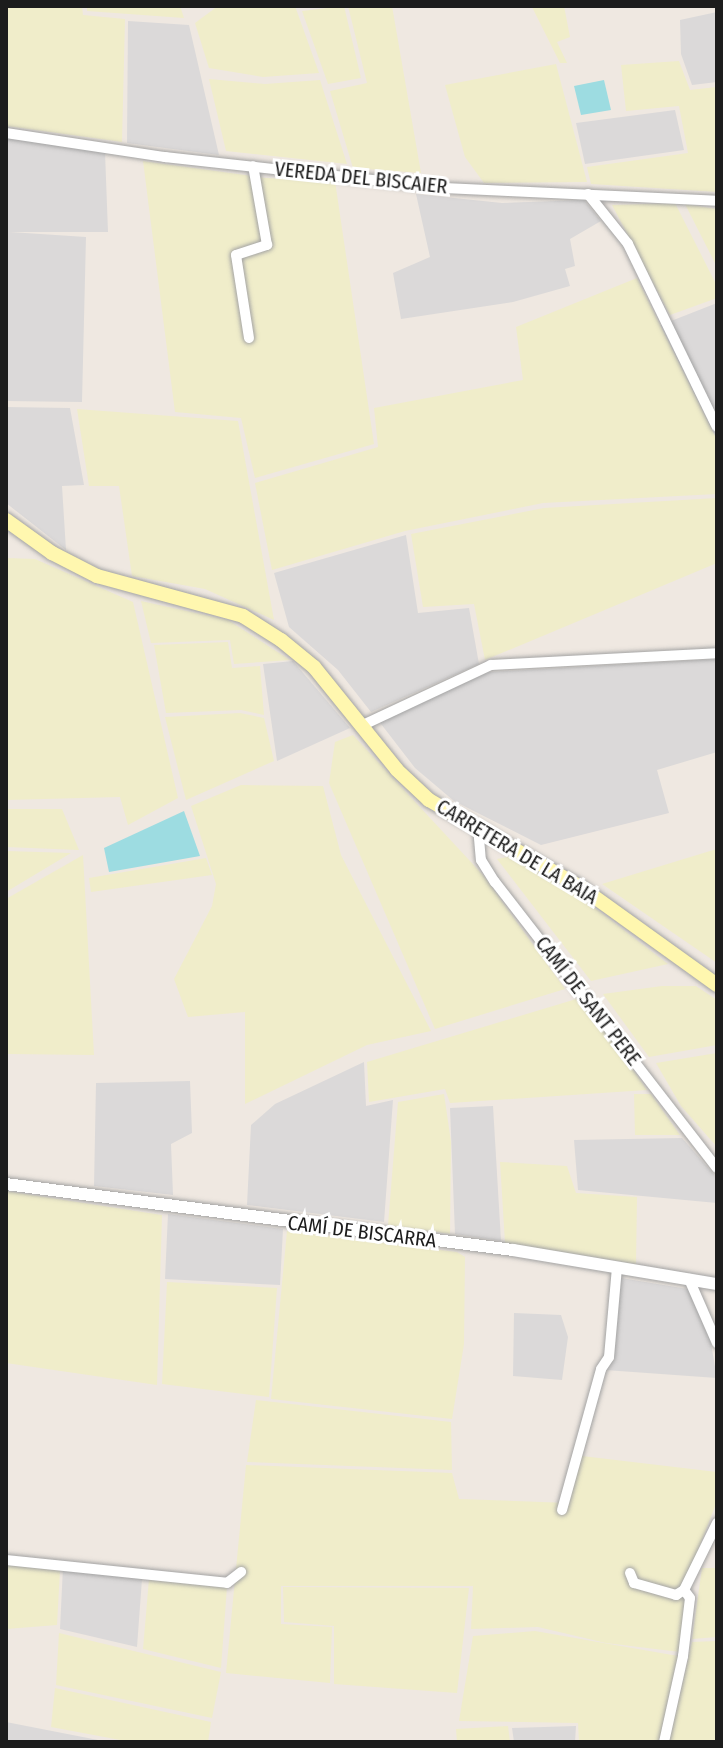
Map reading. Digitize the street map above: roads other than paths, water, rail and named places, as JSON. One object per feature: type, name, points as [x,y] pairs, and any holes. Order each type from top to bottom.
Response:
[{"type":"main road","name":"CARRETERA DE LA BAIA","points":[[6,520],[52,553],[97,576],[243,616],[314,667],[397,770],[429,800],[582,888],[717,985]]},
{"type":"street","name":"VEREDA DEL BISCAIER","points":[[6,133],[444,188],[717,201]]},
{"type":"street","points":[[249,338],[236,255],[267,245],[253,166]]},
{"type":"street","points":[[588,194],[628,244],[717,427]]},
{"type":"street","points":[[363,725],[491,665],[717,653]]},
{"type":"street","name":"CAMÍ DE SANT PERE","points":[[478,827],[481,860],[495,882],[717,1168]]},
{"type":"street","name":"CAMÍ DE BISCARRA","points":[[6,1184],[617,1267],[717,1284]]},
{"type":"street","points":[[562,1510],[601,1369],[609,1357],[617,1267]]},
{"type":"street","points":[[689,1279],[717,1343]]},
{"type":"street","points":[[630,1573],[634,1583],[676,1595],[684,1590],[717,1523]]},
{"type":"street","points":[[6,1560],[227,1583],[241,1572]]},
{"type":"street","points":[[664,1742],[683,1656],[690,1598],[684,1590]]},
{"type":"water","points":[[604,80],[611,110],[581,115],[574,86]]},
{"type":"water","points":[[184,811],[200,856],[109,872],[104,848]]}]
